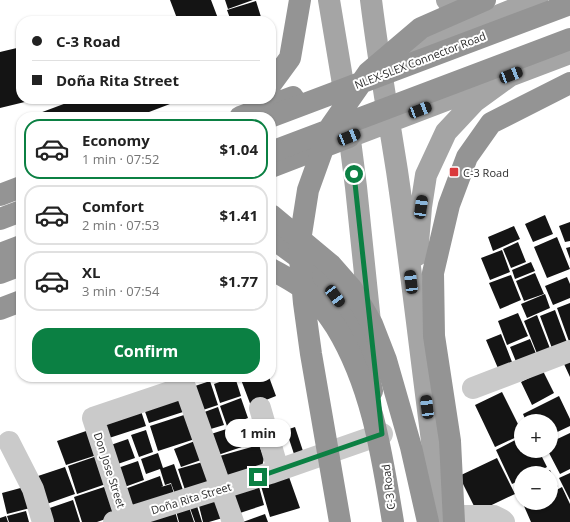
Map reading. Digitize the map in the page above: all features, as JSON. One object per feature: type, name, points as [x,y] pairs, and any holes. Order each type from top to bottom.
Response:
[{"type":"highway","points":[[276,77],[290,58],[300,0]]},
{"type":"highway","points":[[340,522],[310,354],[303,296],[299,247],[308,190],[331,126],[368,73],[421,28],[485,0]]},
{"type":"highway","name":"NLEX-SLEX Connector Road","points":[[276,115],[570,4]]},
{"type":"highway","points":[[276,150],[570,39]]},
{"type":"highway","points":[[276,103],[342,78]]},
{"type":"highway","points":[[442,521],[450,441],[434,336],[433,273],[449,205],[467,157],[491,123],[570,83]]},
{"type":"highway","points":[[236,112],[247,104]]},
{"type":"highway","points":[[253,112],[274,104]]},
{"type":"highway","points":[[276,165],[349,137]]},
{"type":"highway","points":[[0,195],[16,189]]},
{"type":"highway","points":[[0,205],[16,200]]},
{"type":"highway","points":[[0,219],[16,213]]},
{"type":"highway","points":[[276,219],[336,271],[352,289],[372,324],[386,360],[411,447],[442,521]]},
{"type":"highway","points":[[276,241],[316,270],[344,308],[365,358],[382,434]]},
{"type":"highway","points":[[0,254],[16,248]]},
{"type":"highway","points":[[0,273],[16,267]]},
{"type":"highway","points":[[276,272],[308,292],[325,311],[346,343],[359,372],[372,412],[380,444],[393,522]]},
{"type":"highway","points":[[0,309],[16,303]]},
{"type":"main road","name":"C-3 Road","points":[[329,0],[342,78],[356,187],[382,434],[393,522]]},
{"type":"main road","points":[[371,0],[379,64],[397,171],[442,521]]},
{"type":"main road","points":[[447,0],[470,9],[493,10],[532,2]]},
{"type":"main road","points":[[342,78],[532,2]]},
{"type":"main road","points":[[349,137],[570,53]]},
{"type":"main road","points":[[415,312],[417,251],[421,207],[426,175],[446,132],[475,101],[511,75]]},
{"type":"street","points":[[473,388],[570,351]]},
{"type":"street","name":"Don Jose Street","points":[[122,521],[93,418],[185,386],[221,488]]},
{"type":"street","points":[[260,408],[278,470]]},
{"type":"street","name":"Doña Rita Street","points":[[122,521],[382,434]]},
{"type":"street","points":[[9,442],[33,489],[43,522]]},
{"type":"street","points":[[221,488],[233,522]]},
{"type":"street","points":[[442,521],[494,516],[504,522]]},
{"type":"building","points":[[170,0],[211,0],[217,16],[176,16]]},
{"type":"building","points":[[225,0],[253,0],[228,9]]},
{"type":"building","points":[[256,1],[261,16],[229,16],[227,10]]},
{"type":"building","points":[[16,48],[16,104],[0,108],[0,52]]},
{"type":"building","points":[[64,104],[170,104],[149,112],[42,112]]},
{"type":"building","points":[[545,215],[553,234],[533,242],[525,224]]},
{"type":"building","points":[[570,222],[570,241],[565,242],[559,226]]},
{"type":"building","points":[[514,226],[520,239],[493,251],[488,237]]},
{"type":"building","points":[[557,237],[570,269],[547,278],[534,247]]},
{"type":"building","points":[[518,242],[526,262],[511,268],[503,249]]},
{"type":"building","points":[[570,247],[570,259],[566,248]]},
{"type":"building","points":[[502,250],[510,272],[490,280],[481,258]]},
{"type":"building","points":[[531,262],[535,271],[515,279],[512,270]]},
{"type":"building","points":[[535,273],[544,294],[524,301],[516,281]]},
{"type":"building","points":[[511,275],[521,300],[500,309],[489,283]]},
{"type":"building","points":[[567,277],[570,284],[570,298],[553,305],[545,286]]},
{"type":"building","points":[[545,294],[550,308],[527,318],[521,304]]},
{"type":"building","points":[[570,303],[570,344],[557,308]]},
{"type":"building","points":[[555,310],[568,345],[553,351],[540,316]]},
{"type":"building","points":[[518,313],[528,336],[507,345],[498,321]]},
{"type":"building","points":[[537,315],[551,351],[538,356],[524,321]]},
{"type":"building","points":[[501,334],[514,367],[500,373],[486,340]]},
{"type":"building","points":[[530,339],[537,356],[517,364],[510,347]]},
{"type":"building","points":[[570,360],[570,377],[564,364]]},
{"type":"building","points":[[543,371],[554,393],[532,405],[521,382]]},
{"type":"building","points":[[210,382],[218,405],[200,411],[192,387]]},
{"type":"building","points":[[219,382],[237,382],[241,396],[220,403],[214,384]]},
{"type":"building","points":[[242,382],[271,382],[276,396],[251,406]]},
{"type":"building","points":[[179,391],[186,411],[149,423],[142,403]]},
{"type":"building","points":[[502,392],[514,416],[514,438],[495,447],[475,405]]},
{"type":"building","points":[[559,396],[570,419],[570,426],[558,432],[558,414],[523,414]]},
{"type":"building","points":[[241,398],[248,418],[227,426],[220,406]]},
{"type":"building","points":[[139,405],[146,426],[106,439],[99,418]]},
{"type":"building","points":[[218,407],[224,425],[204,431],[199,414]]},
{"type":"building","points":[[187,414],[195,439],[158,451],[150,426]]},
{"type":"building","points":[[251,421],[257,442],[215,456],[208,435]]},
{"type":"building","points":[[295,427],[304,454],[295,457],[286,430]]},
{"type":"building","points":[[89,430],[97,455],[66,465],[57,441]]},
{"type":"building","points":[[146,430],[153,452],[139,457],[131,435]]},
{"type":"building","points":[[570,433],[570,469],[560,474],[558,466],[556,466],[552,458],[558,458],[558,439]]},
{"type":"building","points":[[128,439],[135,458],[112,466],[105,447]]},
{"type":"building","points":[[195,441],[201,460],[181,467],[174,449]]},
{"type":"building","points":[[514,441],[514,458],[542,458],[546,466],[514,466],[514,483],[512,484],[496,450]]},
{"type":"building","points":[[259,445],[264,458],[262,467],[228,478],[216,457]]},
{"type":"building","points":[[158,453],[163,468],[174,464],[184,493],[176,497],[171,483],[165,485],[160,469],[146,474],[141,459]]},
{"type":"building","points":[[97,456],[106,484],[77,494],[68,466]]},
{"type":"building","points":[[497,458],[514,494],[477,512],[459,476]]},
{"type":"building","points":[[138,461],[144,480],[119,489],[112,470]]},
{"type":"building","points":[[206,461],[215,487],[187,496],[178,469]]},
{"type":"building","points":[[65,467],[75,494],[41,506],[32,478]]},
{"type":"building","points":[[570,473],[570,500],[559,478]]},
{"type":"building","points":[[160,476],[163,486],[161,487],[171,484],[175,497],[128,510],[122,490]]},
{"type":"building","points":[[289,477],[300,508],[270,517],[261,486]]},
{"type":"building","points":[[258,483],[264,505],[240,513],[233,491]]},
{"type":"building","points":[[28,486],[34,507],[7,514],[2,493]]},
{"type":"building","points":[[107,486],[117,515],[97,522],[82,522],[74,497]]},
{"type":"building","points":[[562,487],[570,504],[570,522],[531,522],[526,510],[558,510],[558,489]]},
{"type":"building","points":[[220,499],[226,517],[209,522],[203,522],[199,506]]},
{"type":"building","points":[[73,500],[80,522],[45,522],[41,511]]},
{"type":"building","points":[[197,506],[202,522],[195,522],[190,508]]},
{"type":"building","points":[[189,507],[194,522],[179,522],[176,511]]},
{"type":"building","points":[[26,511],[29,522],[9,522],[7,516]]},
{"type":"building","points":[[175,511],[178,522],[142,522]]},
{"type":"building","points":[[265,514],[268,522],[243,522]]},
{"type":"building","points":[[6,516],[8,522],[0,522],[0,518]]},
{"type":"place","name":"C-3 Road","points":[[454,172]]},
{"type":"route","points":[[258,477],[382,434],[354,174]]}]
